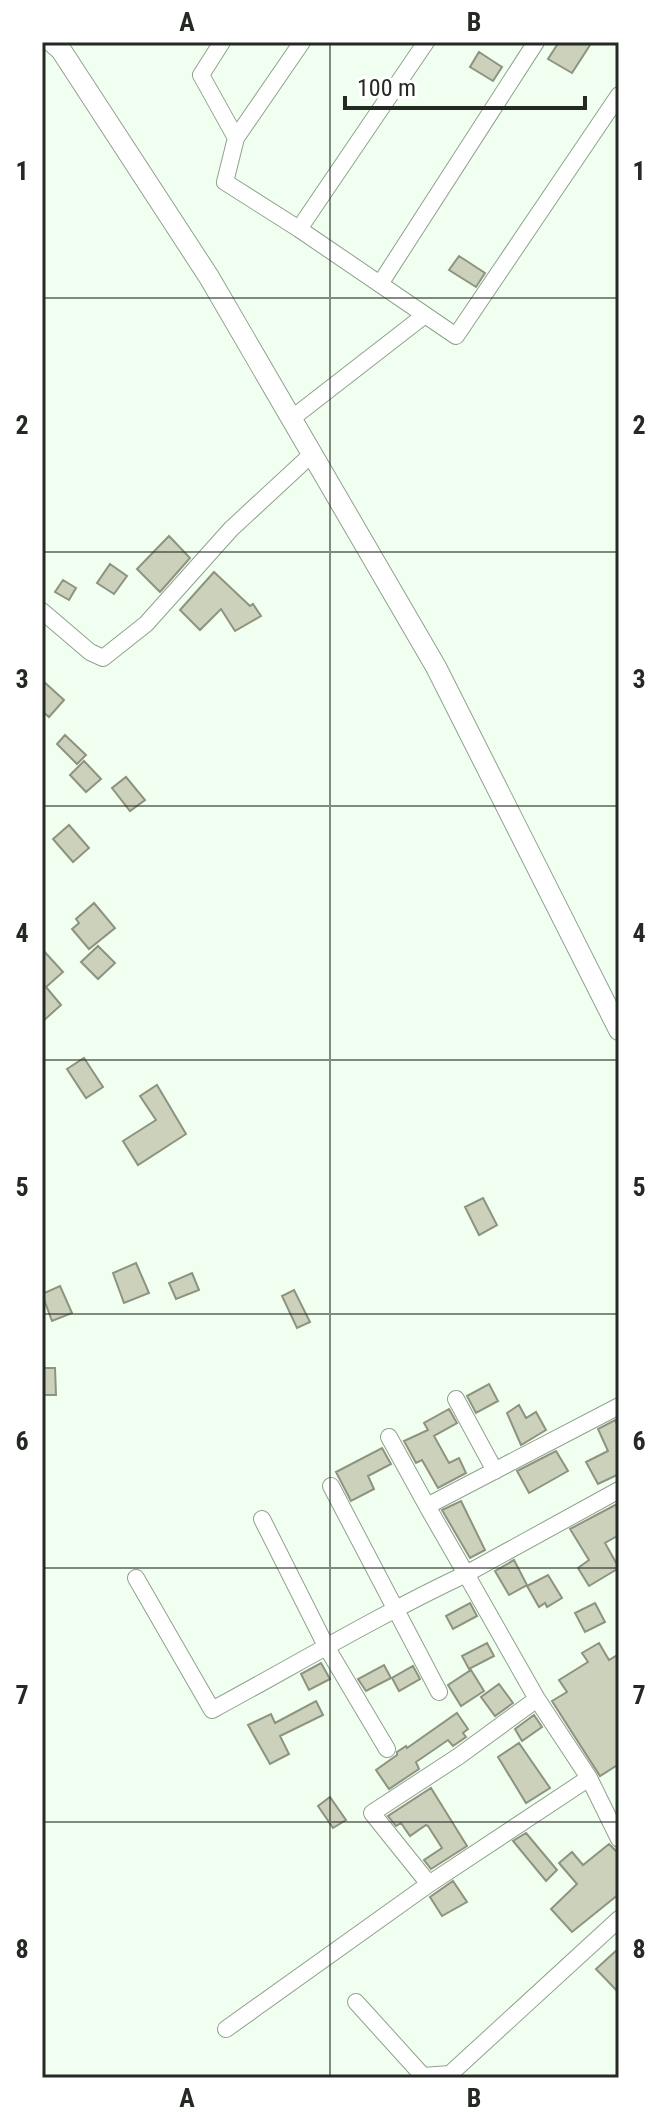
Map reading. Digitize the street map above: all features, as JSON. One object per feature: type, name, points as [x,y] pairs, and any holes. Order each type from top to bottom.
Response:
[{"type":"street","points":[[52,42],[61,50],[209,277],[436,667],[619,1030]]},
{"type":"street","points":[[222,42],[201,75],[236,138]]},
{"type":"street","points":[[302,42],[236,138],[225,182],[456,336],[619,95]]},
{"type":"street","points":[[299,229],[426,42]]},
{"type":"street","points":[[380,284],[536,42]]},
{"type":"street","points":[[291,419],[425,315]]},
{"type":"street","points":[[42,611],[90,652],[103,658],[146,624],[231,529],[312,454]]},
{"type":"street","points":[[456,1399],[495,1471]]},
{"type":"street","points":[[427,1506],[619,1406]]},
{"type":"street","points":[[389,1437],[537,1699],[589,1778],[619,1839]]},
{"type":"street","points":[[331,1486],[439,1692]]},
{"type":"street","points":[[136,1578],[212,1710],[394,1608],[466,1574],[619,1490]]},
{"type":"street","points":[[262,1519],[327,1648],[387,1749]]},
{"type":"street","points":[[429,1884],[372,1813],[459,1756],[537,1699]]},
{"type":"street","points":[[226,2029],[429,1884],[589,1778]]},
{"type":"street","points":[[356,2002],[423,2076],[450,2074],[619,1919]]},
{"type":"building","points":[[559,42],[592,42],[572,73],[548,59]]},
{"type":"building","points":[[479,52],[502,67],[493,81],[470,67]]},
{"type":"building","points":[[459,256],[485,273],[476,287],[449,270]]},
{"type":"building","points":[[169,536],[190,558],[160,592],[137,569]]},
{"type":"building","points":[[110,564],[127,576],[114,594],[97,583]]},
{"type":"building","points":[[214,572],[250,606],[253,604],[261,616],[235,631],[221,609],[200,630],[180,610]]},
{"type":"building","points":[[63,580],[76,588],[69,600],[55,592]]},
{"type":"building","points":[[42,680],[64,700],[49,717],[42,711]]},
{"type":"building","points":[[65,735],[86,755],[77,764],[57,744]]},
{"type":"building","points":[[84,761],[101,779],[86,792],[70,775]]},
{"type":"building","points":[[126,777],[145,800],[130,811],[112,788]]},
{"type":"building","points":[[69,825],[89,848],[73,862],[53,839]]},
{"type":"building","points":[[94,903],[115,928],[89,949],[72,929],[79,923],[76,919]]},
{"type":"building","points":[[98,946],[115,963],[98,979],[81,962]]},
{"type":"building","points":[[42,949],[63,972],[46,987],[61,1005],[42,1022]]},
{"type":"building","points":[[84,1058],[103,1087],[86,1098],[67,1069]]},
{"type":"building","points":[[157,1085],[186,1134],[138,1165],[123,1141],[156,1120],[140,1096]]},
{"type":"building","points":[[483,1198],[497,1225],[479,1235],[465,1207]]},
{"type":"building","points":[[136,1263],[149,1293],[124,1303],[113,1273]]},
{"type":"building","points":[[192,1273],[199,1290],[176,1299],[169,1283]]},
{"type":"building","points":[[60,1286],[72,1313],[52,1321],[42,1294]]},
{"type":"building","points":[[294,1290],[310,1322],[297,1328],[282,1296]]},
{"type":"building","points":[[42,1368],[55,1368],[56,1395],[42,1395]]},
{"type":"building","points":[[489,1384],[498,1401],[476,1413],[467,1396]]},
{"type":"building","points":[[519,1405],[526,1418],[536,1412],[546,1430],[521,1445],[507,1413]]},
{"type":"building","points":[[449,1409],[457,1423],[434,1436],[449,1463],[459,1458],[466,1473],[438,1488],[422,1460],[416,1463],[404,1441],[428,1430],[424,1423]]},
{"type":"building","points":[[615,1420],[619,1428],[619,1474],[598,1484],[586,1462],[608,1451],[598,1429]]},
{"type":"building","points":[[382,1448],[391,1464],[368,1476],[374,1489],[351,1501],[336,1472]]},
{"type":"building","points":[[556,1451],[568,1471],[529,1493],[517,1471]]},
{"type":"building","points":[[461,1501],[485,1550],[470,1558],[442,1510]]},
{"type":"building","points":[[619,1503],[619,1535],[605,1543],[619,1568],[589,1586],[578,1568],[589,1560],[570,1529]]},
{"type":"building","points":[[514,1560],[527,1585],[509,1595],[495,1571]]},
{"type":"building","points":[[548,1575],[562,1598],[547,1607],[545,1603],[539,1607],[527,1586]]},
{"type":"building","points":[[470,1603],[477,1616],[453,1629],[446,1616]]},
{"type":"building","points":[[595,1603],[605,1622],[585,1632],[575,1613]]},
{"type":"building","points":[[487,1643],[494,1656],[469,1669],[462,1656]]},
{"type":"building","points":[[599,1643],[609,1660],[619,1654],[619,1764],[600,1776],[552,1701],[567,1692],[559,1680],[588,1662],[582,1653]]},
{"type":"building","points":[[321,1663],[330,1679],[309,1690],[301,1674]]},
{"type":"building","points":[[384,1665],[391,1678],[366,1691],[358,1679]]},
{"type":"building","points":[[413,1666],[420,1679],[399,1691],[392,1678]]},
{"type":"building","points":[[471,1670],[484,1691],[461,1706],[448,1685]]},
{"type":"building","points":[[499,1684],[513,1703],[495,1716],[481,1697]]},
{"type":"building","points":[[316,1701],[323,1715],[280,1736],[289,1754],[270,1764],[248,1725],[271,1714],[275,1723]]},
{"type":"building","points":[[457,1713],[468,1729],[463,1733],[466,1737],[453,1746],[448,1740],[416,1762],[419,1769],[389,1789],[376,1770],[397,1752]]},
{"type":"building","points":[[534,1715],[542,1727],[522,1741],[515,1729]]},
{"type":"building","points":[[519,1743],[550,1788],[526,1803],[498,1757]]},
{"type":"building","points":[[431,1788],[467,1846],[431,1869],[424,1860],[442,1848],[428,1826],[410,1836],[401,1823],[396,1826],[388,1816]]},
{"type":"building","points":[[330,1797],[346,1820],[333,1828],[318,1806]]},
{"type":"building","points":[[526,1833],[557,1870],[546,1881],[513,1841]]},
{"type":"building","points":[[609,1844],[619,1854],[619,1894],[572,1932],[551,1909],[577,1884],[559,1863],[572,1852],[583,1865]]},
{"type":"building","points":[[453,1881],[467,1902],[442,1916],[430,1897]]},
{"type":"building","points":[[619,1948],[619,1993],[596,1969]]}]
